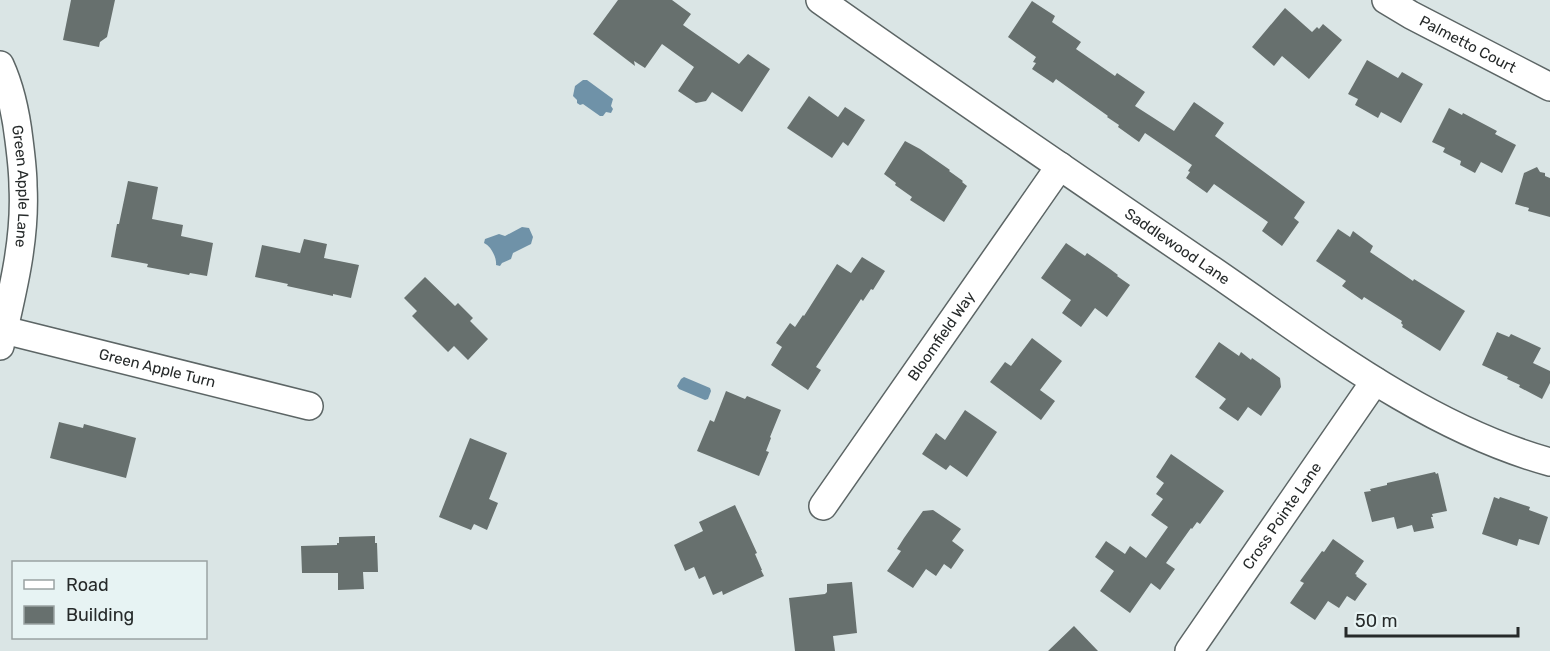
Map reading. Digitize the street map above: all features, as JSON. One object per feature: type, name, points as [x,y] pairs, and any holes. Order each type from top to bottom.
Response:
[{"type":"street","name":"Palmetto Court","points":[[1386,0],[1550,87]]},
{"type":"street","name":"Saddlewood Lane","points":[[828,2],[1060,166],[1375,381],[1457,426],[1513,450],[1550,462]]},
{"type":"street","name":"Green Apple Lane","points":[[0,64],[13,106],[24,188],[19,248],[2,338]]},
{"type":"street","name":"Bloomfield Way","points":[[823,506],[1060,166]]},
{"type":"street","name":"Green Apple Turn","points":[[2,338],[309,406]]},
{"type":"street","name":"Cross Pointe Lane","points":[[1189,651],[1375,381]]},
{"type":"water","points":[[587,80],[613,99],[611,113],[606,112],[600,116],[583,104],[577,103],[573,96],[575,86]]},
{"type":"water","points":[[522,227],[529,228],[533,237],[531,244],[513,253],[511,259],[500,266],[496,265],[493,252],[484,243],[485,239],[499,234],[505,236]]},
{"type":"water","points":[[684,377],[710,388],[708,399],[705,400],[679,389],[677,386]]},
{"type":"building","points":[[71,0],[115,0],[107,37],[100,42],[99,47],[63,40]]},
{"type":"building","points":[[618,0],[672,0],[691,14],[683,25],[739,64],[748,54],[770,69],[742,112],[712,92],[706,101],[696,103],[678,91],[694,67],[662,44],[645,68],[634,61],[635,66],[593,34]]},
{"type":"building","points":[[1032,1],[1055,16],[1052,22],[1081,42],[1076,49],[1115,76],[1117,73],[1145,92],[1135,106],[1174,131],[1194,102],[1224,123],[1215,136],[1305,202],[1294,218],[1299,222],[1282,246],[1262,231],[1268,222],[1214,184],[1207,193],[1186,178],[1192,165],[1145,133],[1139,142],[1118,127],[1119,125],[1108,116],[1056,79],[1053,83],[1032,69],[1036,63],[1033,62],[1036,57],[1008,37]]},
{"type":"building","points":[[1285,8],[1312,32],[1323,24],[1342,40],[1309,79],[1282,56],[1274,66],[1252,47]]},
{"type":"building","points":[[1367,60],[1398,78],[1402,72],[1423,84],[1401,123],[1381,112],[1378,118],[1355,105],[1358,99],[1348,94]]},
{"type":"building","points":[[809,96],[838,117],[845,107],[865,120],[848,146],[843,142],[832,158],[787,128]]},
{"type":"building","points":[[1449,108],[1497,131],[1495,134],[1516,145],[1502,173],[1481,162],[1475,173],[1460,165],[1461,161],[1443,152],[1445,148],[1432,142]]},
{"type":"building","points":[[905,141],[950,170],[967,186],[944,222],[910,200],[912,197],[884,174]]},
{"type":"building","points":[[1537,167],[1540,172],[1550,178],[1550,217],[1528,211],[1529,208],[1515,204],[1524,173]]},
{"type":"building","points":[[128,181],[158,187],[152,219],[183,225],[181,236],[213,243],[207,276],[147,267],[148,264],[111,257]]},
{"type":"building","points":[[1338,229],[1350,237],[1353,231],[1373,246],[1370,252],[1413,281],[1414,279],[1465,311],[1440,351],[1402,327],[1402,321],[1364,297],[1362,300],[1342,286],[1346,281],[1316,261]]},
{"type":"building","points":[[304,239],[327,244],[324,258],[359,265],[351,298],[287,286],[288,284],[255,277],[262,245],[300,253]]},
{"type":"building","points":[[1066,243],[1085,256],[1087,253],[1130,285],[1107,317],[1095,308],[1081,327],[1062,313],[1071,300],[1041,278]]},
{"type":"building","points":[[862,257],[885,271],[873,290],[871,289],[863,301],[861,299],[816,367],[821,370],[808,390],[771,365],[782,347],[776,343],[790,323],[795,327],[804,316],[837,264],[851,273]]},
{"type":"building","points":[[425,277],[455,306],[458,303],[473,318],[470,321],[488,339],[468,360],[454,346],[448,352],[412,316],[417,311],[404,298]]},
{"type":"building","points":[[1497,332],[1509,337],[1511,334],[1541,348],[1533,363],[1550,371],[1550,383],[1542,399],[1519,387],[1520,385],[1507,379],[1508,377],[1482,365]]},
{"type":"building","points":[[1032,338],[1062,361],[1040,390],[1055,401],[1041,420],[990,382],[1005,362],[1011,366]]},
{"type":"building","points":[[1219,342],[1239,356],[1241,352],[1251,360],[1252,358],[1280,378],[1281,387],[1261,416],[1248,407],[1238,421],[1219,408],[1226,399],[1195,377]]},
{"type":"building","points":[[726,391],[745,399],[747,396],[781,410],[766,451],[769,452],[759,476],[697,451],[710,420],[714,422]]},
{"type":"building","points":[[965,410],[997,432],[967,477],[950,465],[946,470],[922,454],[936,433],[945,440]]},
{"type":"building","points":[[59,422],[83,428],[84,424],[136,438],[126,478],[50,458]]},
{"type":"building","points":[[470,438],[507,453],[489,499],[498,503],[487,530],[474,524],[471,530],[439,517]]},
{"type":"building","points":[[1171,454],[1224,491],[1200,524],[1197,522],[1191,528],[1166,563],[1175,569],[1160,590],[1151,583],[1130,613],[1100,591],[1114,571],[1095,557],[1106,541],[1125,554],[1130,546],[1146,558],[1168,527],[1151,515],[1163,499],[1156,494],[1164,483],[1156,477]]},
{"type":"building","points":[[1438,473],[1447,511],[1432,514],[1434,528],[1414,532],[1412,525],[1397,529],[1394,517],[1372,522],[1364,492],[1387,485],[1387,483]]},
{"type":"building","points":[[1494,497],[1530,507],[1529,510],[1548,517],[1539,545],[1519,539],[1517,546],[1482,534]]},
{"type":"building","points":[[735,505],[757,553],[755,554],[764,576],[723,595],[722,591],[713,595],[705,576],[699,579],[694,567],[685,571],[674,545],[703,531],[699,522]]},
{"type":"building","points":[[933,510],[961,529],[952,541],[964,550],[951,569],[944,564],[936,576],[926,569],[913,588],[887,571],[901,551],[897,549],[923,511]]},
{"type":"building","points":[[375,536],[378,572],[363,572],[364,589],[338,590],[338,573],[302,573],[301,546],[337,545],[339,537]]},
{"type":"building","points":[[1333,539],[1364,561],[1355,574],[1367,584],[1355,601],[1347,596],[1339,608],[1328,601],[1315,620],[1290,603],[1304,583],[1300,581]]},
{"type":"building","points":[[852,582],[857,633],[833,636],[835,651],[795,651],[789,598],[825,594],[827,584]]},
{"type":"building","points":[[1074,626],[1098,651],[1048,651]]}]
